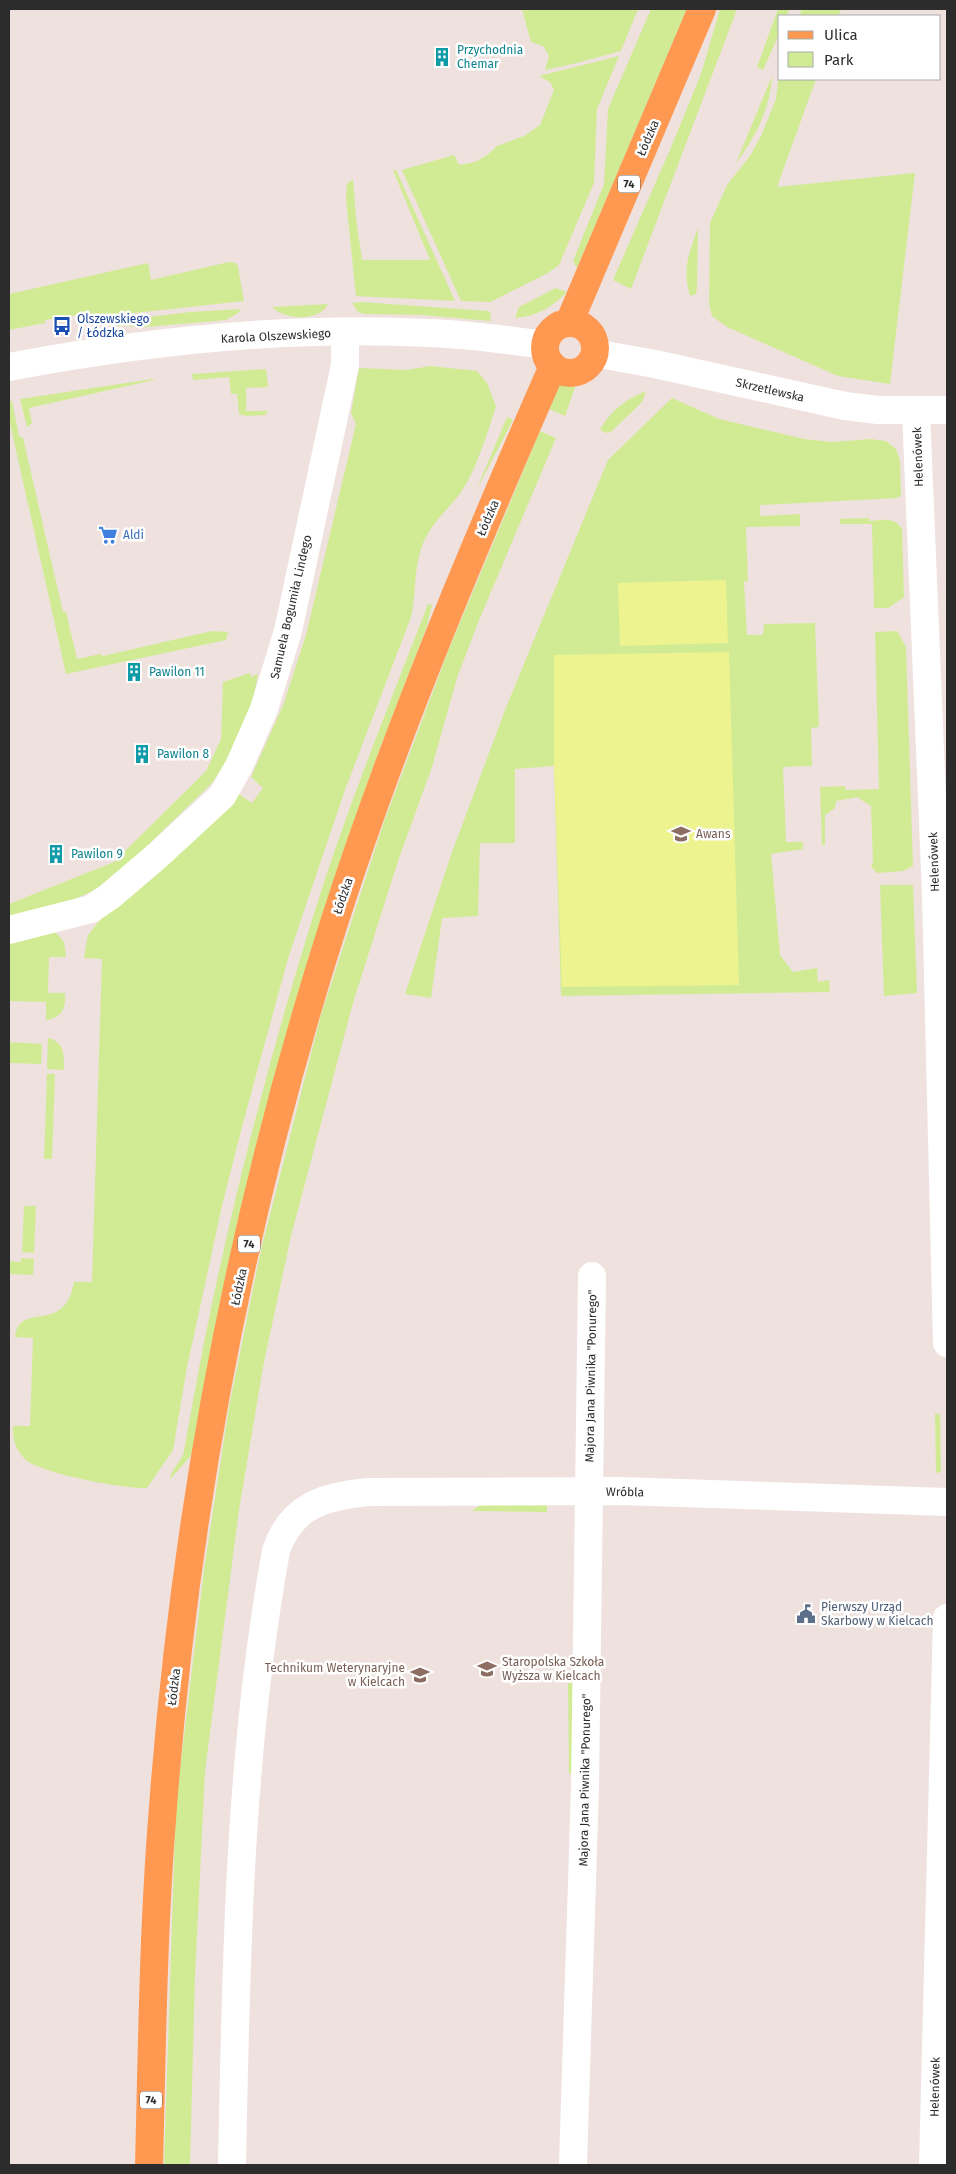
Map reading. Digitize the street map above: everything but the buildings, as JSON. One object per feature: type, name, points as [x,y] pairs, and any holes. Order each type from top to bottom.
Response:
[{"type":"main road","name":"Łódzka","points":[[569,323],[702,9]]},
{"type":"main road","points":[[549,356],[564,372],[577,372],[588,364],[594,353],[594,342],[589,332],[580,325],[569,323]]},
{"type":"main road","name":"74","points":[[549,356],[548,334],[558,325],[569,323]]},
{"type":"main road","name":"Łódzka","points":[[149,2165],[158,1880],[171,1715],[203,1472],[242,1270],[295,1058],[330,937],[354,865],[428,665],[549,356]]},
{"type":"street","name":"Karola Olszewskiego","points":[[9,367],[61,357],[148,345],[256,335],[345,332],[428,333],[549,356]]},
{"type":"street","name":"Samuela Bogumiła Lindego","points":[[9,930],[91,909],[110,896],[222,796],[239,766],[251,742],[266,701],[288,631],[344,365],[345,332]]},
{"type":"street","name":"Skrzetlewska","points":[[594,353],[655,364],[844,406],[916,411],[947,410]]},
{"type":"street","name":"Helenówek","points":[[916,411],[942,895],[947,1343]]},
{"type":"street","name":"Majora Jana Piwnika \"Ponurego\"","points":[[573,2165],[585,1776],[592,1276]]},
{"type":"street","name":"Wróbla","points":[[232,2165],[236,1965],[243,1828],[256,1689],[276,1551],[281,1536],[288,1525],[306,1509],[329,1497],[369,1492],[589,1492],[947,1502]]},
{"type":"street","name":"Helenówek","points":[[933,2165],[947,1618]]},
{"type":"green space","points":[[522,9],[638,9],[621,51],[545,70],[549,56],[543,46],[531,42]]},
{"type":"green space","points":[[651,9],[687,9],[577,268],[573,261],[604,184],[608,109]]},
{"type":"green space","points":[[720,9],[737,9],[631,289],[613,280],[701,74]]},
{"type":"green space","points":[[778,9],[790,9],[787,15],[778,15],[778,36],[763,70],[757,67]]},
{"type":"green space","points":[[802,9],[841,9],[838,15],[799,15]]},
{"type":"green space","points":[[619,56],[597,109],[594,183],[559,265],[548,273],[490,302],[461,301],[402,170],[454,155],[459,165],[475,162],[486,156],[497,146],[524,136],[540,125],[554,90],[550,82],[539,76]]},
{"type":"green space","points":[[772,76],[765,111],[749,144],[736,163]]},
{"type":"green space","points":[[778,80],[816,80],[777,187],[915,173],[890,384],[838,376],[727,327],[712,316],[709,304],[710,223],[727,185],[750,156],[761,136],[776,99]]},
{"type":"green space","points":[[393,170],[396,170],[455,301],[356,296],[346,199],[347,184],[353,179],[362,260],[430,260]]},
{"type":"green space","points":[[698,228],[697,288],[696,294],[690,296],[687,269],[689,253]]},
{"type":"green space","points":[[229,262],[236,263],[238,267],[244,301],[80,319],[79,315],[45,320],[45,323],[9,330],[9,294],[148,263],[151,280]]},
{"type":"green space","points":[[556,288],[567,292],[556,302],[538,313],[515,318],[519,307]]},
{"type":"green space","points":[[361,302],[488,311],[491,313],[490,321],[422,315],[365,314],[358,312],[352,303]]},
{"type":"green space","points":[[328,304],[324,310],[317,314],[302,317],[285,315],[272,307]]},
{"type":"green space","points":[[241,309],[226,320],[147,327],[101,325],[100,323],[190,312]]},
{"type":"green space","points":[[430,366],[477,371],[487,383],[496,406],[472,473],[461,492],[441,515],[424,541],[418,560],[411,617],[345,790],[289,955],[222,1206],[187,1367],[173,1450],[147,1488],[103,1483],[49,1470],[26,1460],[17,1449],[14,1440],[13,1426],[30,1426],[33,1338],[15,1337],[18,1326],[25,1320],[52,1313],[62,1308],[69,1298],[74,1282],[92,1282],[102,959],[84,958],[88,935],[116,903],[239,794],[252,803],[263,788],[251,777],[284,703],[306,635],[356,424],[351,413],[359,368],[407,370]]},
{"type":"green space","points":[[266,369],[268,387],[246,388],[246,411],[268,411],[265,415],[247,416],[239,414],[237,394],[231,394],[229,377],[193,380],[192,374]]},
{"type":"green space","points":[[575,376],[577,382],[565,416],[549,409],[555,393],[561,384],[569,377]]},
{"type":"green space","points":[[153,379],[29,408],[32,423],[27,427],[20,399]]},
{"type":"green space","points":[[646,391],[642,402],[612,431],[607,433],[600,430],[619,406]]},
{"type":"green space","points":[[672,398],[719,419],[804,439],[832,442],[871,439],[886,441],[896,449],[900,460],[901,496],[897,498],[760,505],[760,516],[800,514],[800,526],[746,527],[748,581],[744,582],[747,635],[763,635],[764,624],[815,623],[819,727],[811,728],[812,766],[783,767],[786,842],[803,842],[803,849],[771,854],[780,955],[793,972],[817,968],[818,982],[829,980],[830,992],[561,996],[554,766],[515,769],[515,843],[480,843],[478,916],[442,918],[431,998],[405,994],[451,855],[505,710],[608,460]]},
{"type":"green space","points":[[9,401],[12,401],[19,436],[23,438],[63,612],[66,612],[77,659],[100,654],[103,656],[212,631],[228,632],[226,640],[66,674],[9,419]]},
{"type":"green space","points":[[507,417],[513,420],[476,491]]},
{"type":"green space","points":[[540,431],[556,438],[477,625],[457,678],[432,767],[398,861],[353,1003],[291,1236],[263,1367],[239,1510],[205,1771],[195,1976],[190,2165],[164,2165],[176,1803],[204,1570],[229,1407],[261,1250],[321,1015],[385,819],[449,649]]},
{"type":"green space","points":[[869,518],[869,521],[892,520],[902,529],[904,597],[888,608],[874,608],[872,524],[840,524],[840,519]]},
{"type":"green space","points":[[726,580],[728,643],[620,646],[618,583]]},
{"type":"green space","points":[[428,604],[432,605],[426,629],[377,756],[338,868],[193,1450],[190,1457],[170,1479],[172,1471],[183,1455],[206,1333],[231,1218],[274,1048],[307,935],[337,844]]},
{"type":"green space","points":[[897,631],[906,647],[913,866],[903,871],[877,873],[871,866],[873,862],[871,806],[857,797],[836,801],[835,808],[825,815],[825,845],[822,845],[820,787],[845,786],[846,790],[879,789],[875,632]]},
{"type":"green space","points":[[729,652],[739,985],[562,987],[554,766],[554,655]]},
{"type":"green space","points":[[250,673],[251,677],[258,674],[253,700],[238,742],[213,782],[107,883],[68,902],[9,918],[9,904],[114,862],[206,771],[221,739],[223,682]]},
{"type":"green space","points":[[880,885],[913,885],[917,993],[884,996]]},
{"type":"green space","points":[[55,932],[64,942],[66,957],[49,957],[48,993],[65,993],[65,1003],[59,1015],[46,1020],[46,1002],[9,1001],[9,942]]},
{"type":"green space","points":[[48,1038],[61,1046],[64,1070],[47,1069]]},
{"type":"green space","points":[[9,1042],[42,1044],[41,1064],[9,1063]]},
{"type":"green space","points":[[47,1074],[55,1074],[52,1159],[44,1159]]},
{"type":"green space","points":[[24,1206],[36,1206],[34,1253],[22,1252]]},
{"type":"green space","points":[[21,1258],[34,1259],[33,1275],[9,1274],[9,1261],[21,1262]]},
{"type":"green space","points":[[935,1413],[940,1415],[941,1472],[936,1473]]},
{"type":"green space","points":[[480,1505],[547,1505],[547,1512],[472,1511]]},
{"type":"green space","points":[[568,1683],[577,1684],[574,1771],[569,1774]]},
{"type":"place","name":"Przychodnia Chemar","points":[[442,57]]},
{"type":"place","name":"Olszewskiego / Łódzka","points":[[62,326]]},
{"type":"place","name":"Aldi","points":[[108,535]]},
{"type":"place","name":"Pawilon 11","points":[[134,672]]},
{"type":"place","name":"Pawilon 8","points":[[142,754]]},
{"type":"place","name":"Awans","points":[[681,834]]},
{"type":"place","name":"Pawilon 9","points":[[56,854]]},
{"type":"place","name":"Pierwszy Urząd Skarbowy w Kielcach","points":[[806,1614]]},
{"type":"place","name":"Staropolska Szkoła Wyższa w Kielcach","points":[[487,1669]]},
{"type":"place","name":"Technikum Weterynaryjne w Kielcach","points":[[420,1675]]}]
